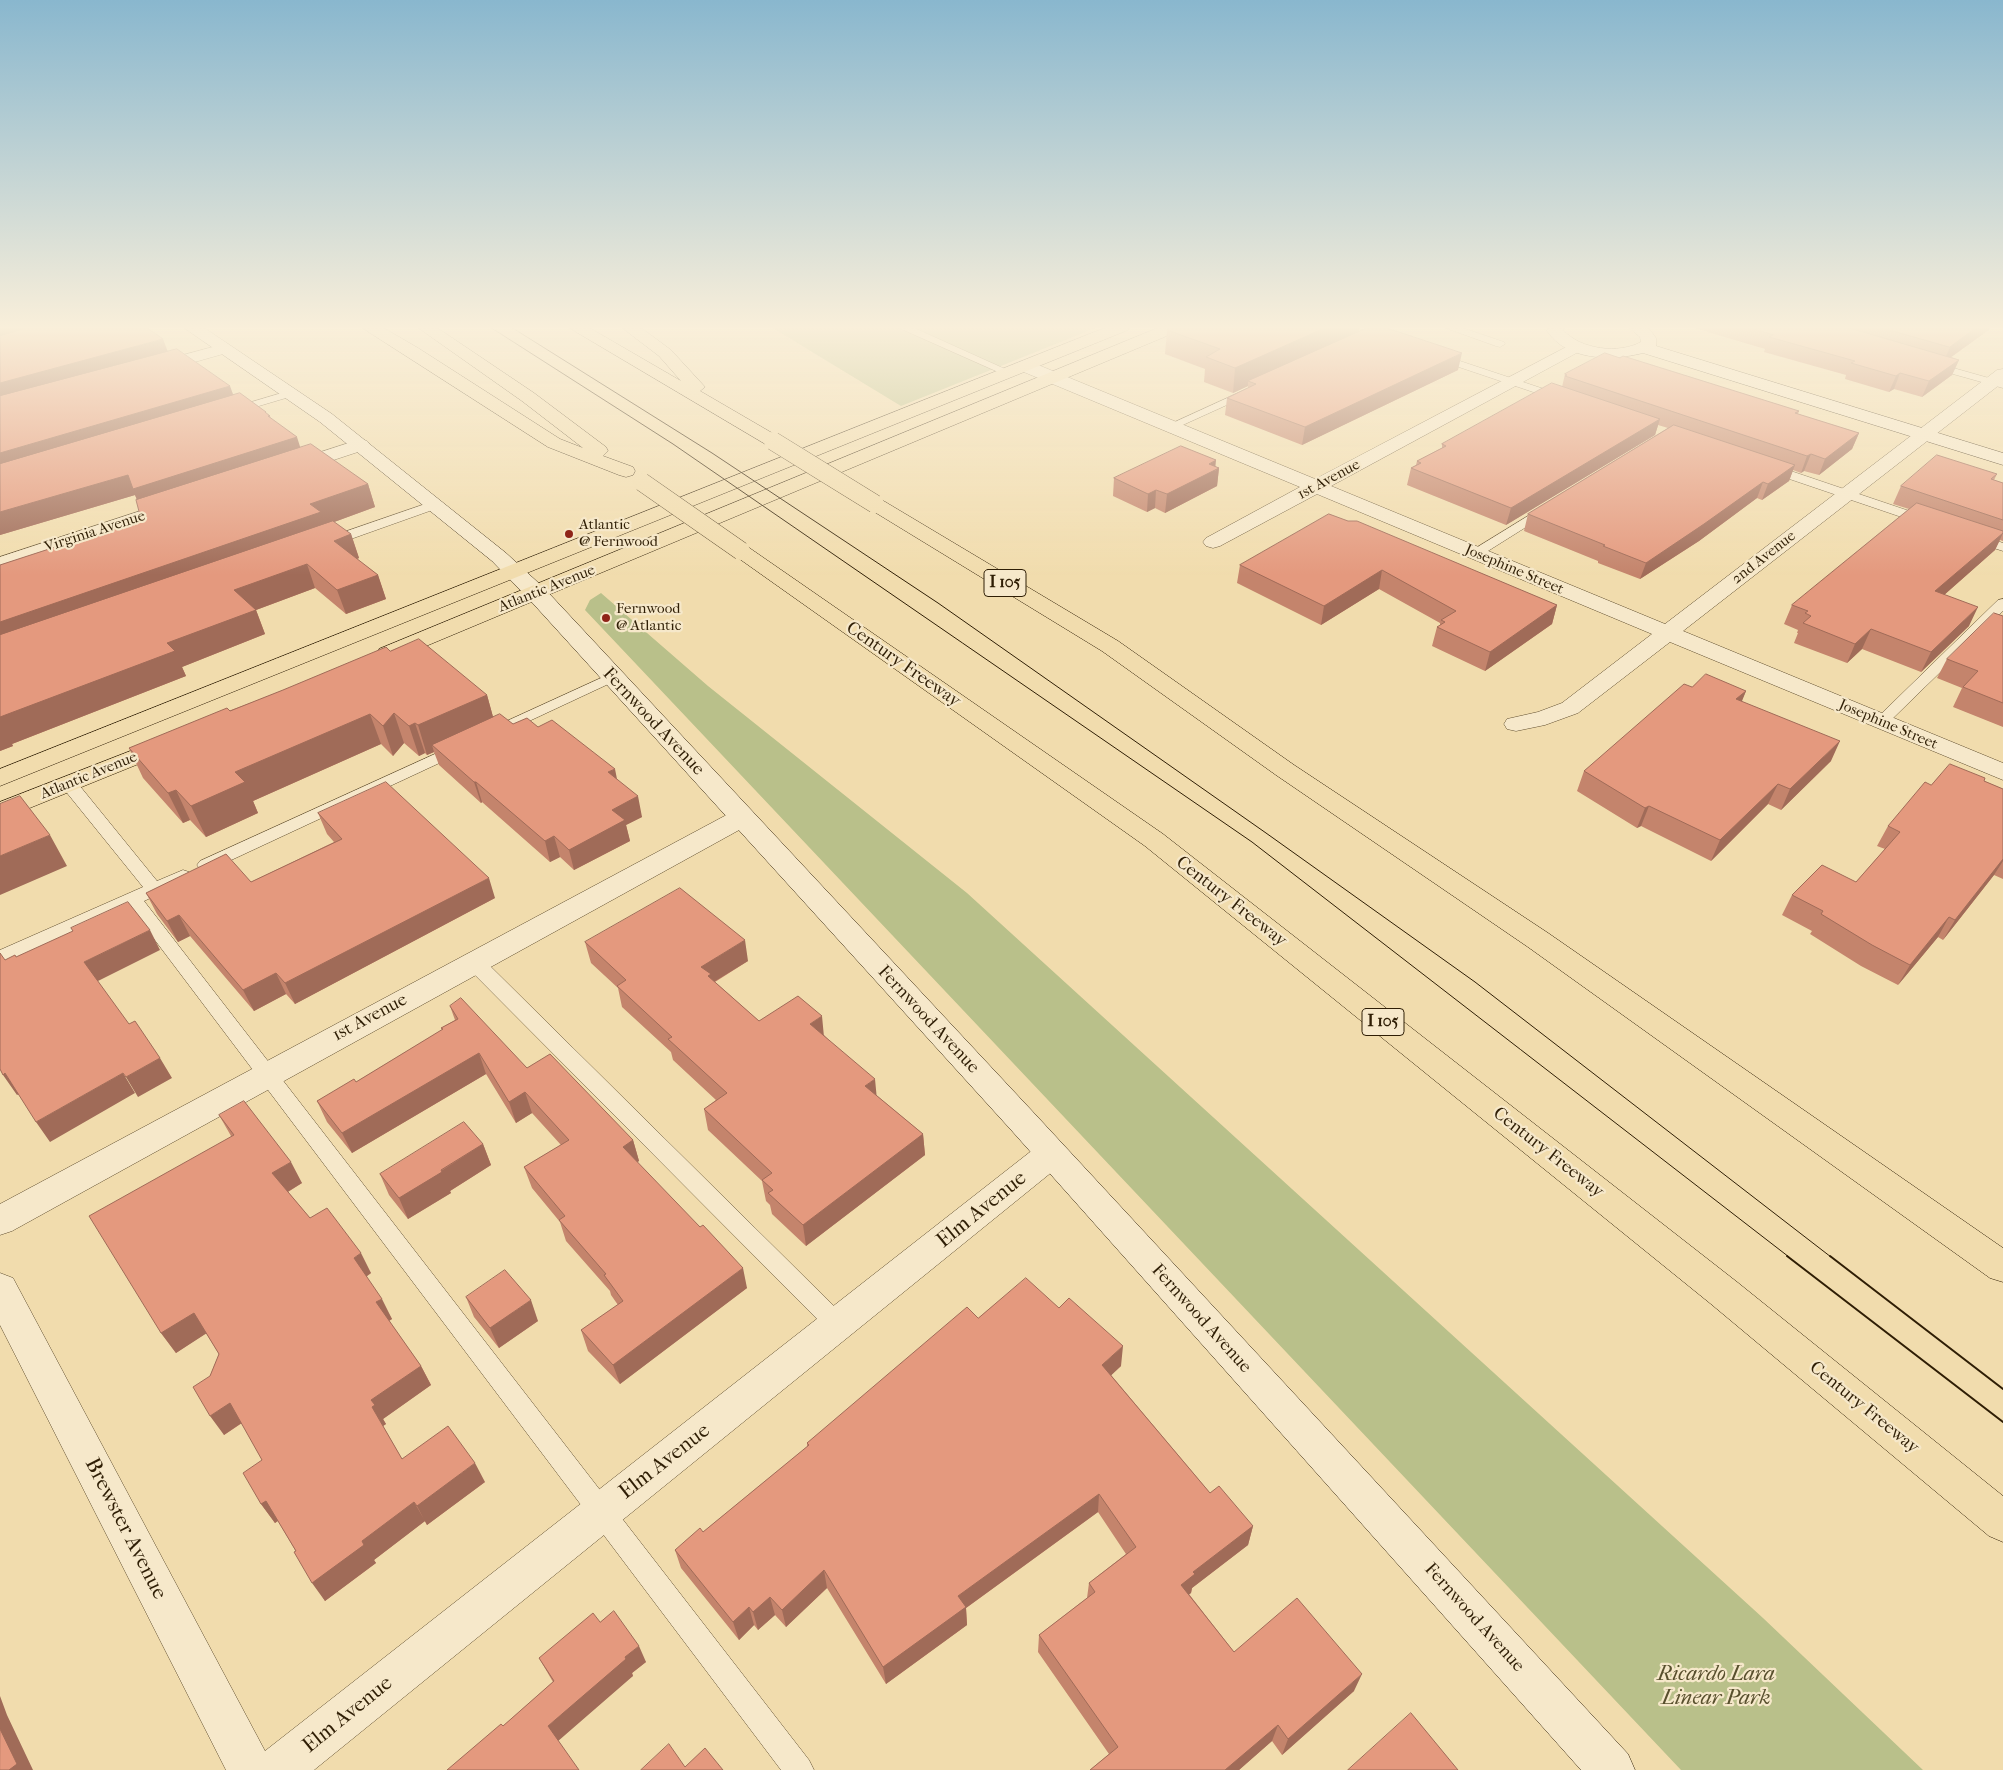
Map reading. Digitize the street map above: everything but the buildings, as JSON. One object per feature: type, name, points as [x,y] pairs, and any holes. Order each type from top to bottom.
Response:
[{"type":"main road","points":[[503,410],[554,442],[634,476]]},
{"type":"main road","name":"Century Freeway","points":[[545,410],[634,476],[1154,840],[1724,1293],[2003,1522]]},
{"type":"main road","name":"I 105","points":[[721,410],[1110,646],[1285,770],[1405,848],[1538,940],[2003,1267]]},
{"type":"main road","name":"Atlantic Avenue","points":[[0,778],[919,410]]},
{"type":"main road","name":"Atlantic Avenue","points":[[364,664],[977,410]]},
{"type":"main road","name":"Atlantic Avenue","points":[[0,812],[189,735]]},
{"type":"street","name":"Fernwood Avenue","points":[[314,410],[361,445],[434,505],[515,572],[536,593],[1052,1154],[1612,1770]]},
{"type":"street","name":"Josephine Street","points":[[1128,410],[2003,772]]},
{"type":"street","name":"1st Avenue","points":[[1213,542],[1459,410]]},
{"type":"street","points":[[1842,410],[2003,459]]},
{"type":"street","name":"2nd Avenue","points":[[1516,724],[1546,718],[1570,708],[1959,410]]},
{"type":"street","points":[[275,473],[361,445]]},
{"type":"street","name":"Virginia Avenue","points":[[0,564],[190,501]]},
{"type":"street","name":"1st Avenue","points":[[0,1221],[741,818]]},
{"type":"street","name":"Elm Avenue","points":[[278,1770],[1052,1154]]},
{"type":"street","name":"Brewster Avenue","points":[[0,1289],[250,1770]]},
{"type":"lane","points":[[216,416],[237,410]]},
{"type":"lane","points":[[1170,427],[1209,410]]},
{"type":"lane","points":[[1762,466],[1939,525]]},
{"type":"lane","points":[[1475,554],[1559,501]]},
{"type":"lane","points":[[314,547],[434,505]]},
{"type":"lane","points":[[1966,534],[2003,547]]},
{"type":"lane","points":[[1881,722],[2003,603]]},
{"type":"lane","points":[[0,958],[133,899],[612,677]]},
{"type":"lane","points":[[69,784],[154,889]]},
{"type":"lane","points":[[133,899],[799,1770]]},
{"type":"lane","points":[[474,962],[838,1325]]},
{"type":"green space","name":"Ricardo Lara Linear Park","points":[[601,593],[708,686],[967,893],[1763,1618],[1923,1770],[1681,1770],[585,610],[590,600]]},
{"type":"tram line","points":[[619,410],[673,444],[1252,842],[1789,1257]]},
{"type":"tram line","points":[[643,410],[712,453],[938,603],[1475,982],[1831,1257]]},
{"type":"tram line","points":[[1787,1256],[2003,1422]]},
{"type":"tram line","points":[[1830,1256],[2003,1389]]},
{"type":"place","name":"Atlantic @ Fernwood","points":[[569,534]]},
{"type":"place","name":"Fernwood @ Atlantic","points":[[606,618]]}]
